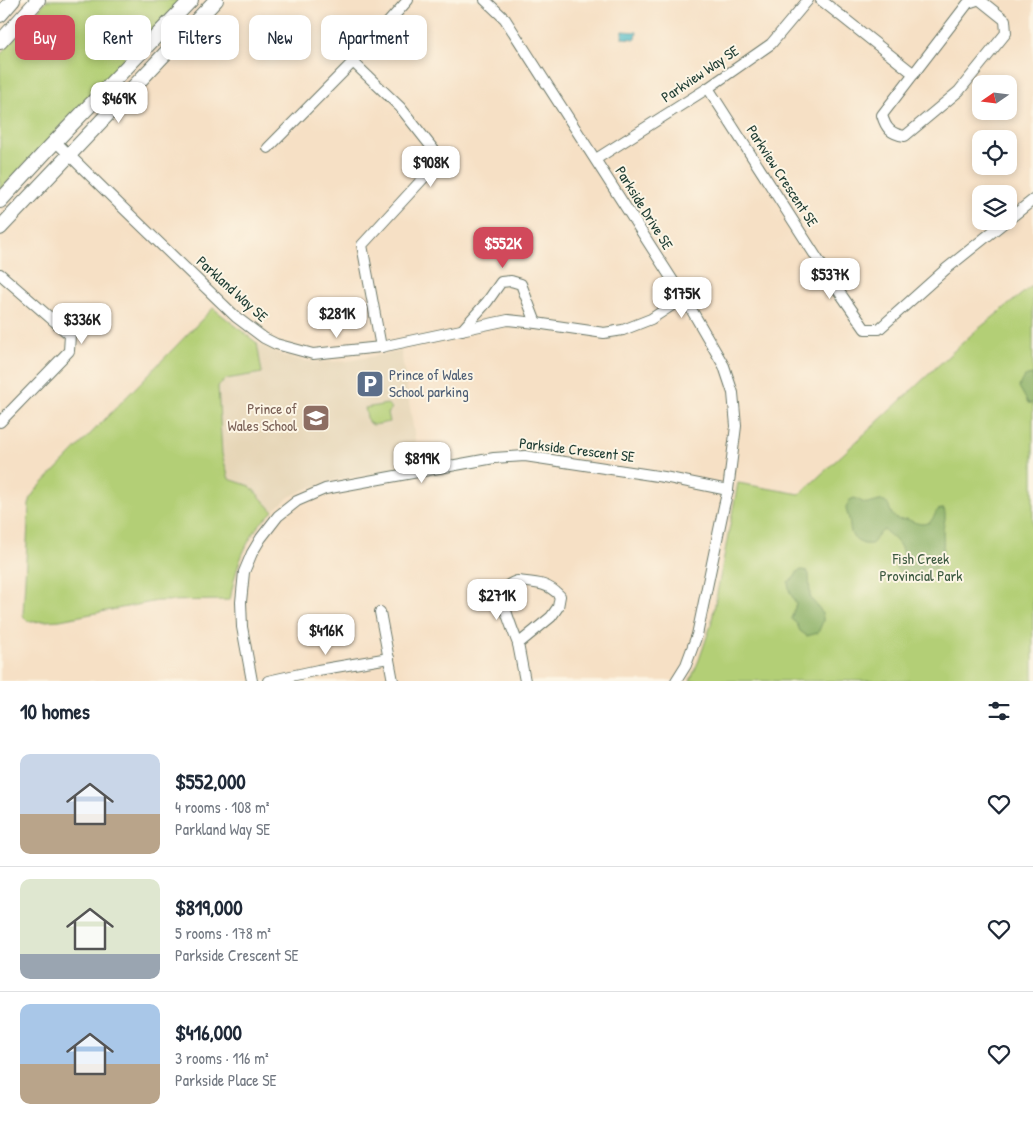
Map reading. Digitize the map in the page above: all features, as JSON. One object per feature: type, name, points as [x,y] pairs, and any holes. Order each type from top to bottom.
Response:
[{"type":"street","points":[[0,15],[13,0]]},
{"type":"street","points":[[0,42],[38,0]]},
{"type":"street","points":[[0,201],[191,0]]},
{"type":"street","points":[[0,228],[216,0]]},
{"type":"street","points":[[268,148],[353,62],[408,0]]},
{"type":"street","name":"Parkside Drive SE","points":[[485,0],[505,19],[691,309],[724,366],[733,394],[736,426],[728,490],[697,635],[686,665],[676,681]]},
{"type":"street","name":"Parkview Way SE","points":[[596,159],[708,88],[771,44],[808,0]]},
{"type":"street","points":[[821,0],[914,74]]},
{"type":"street","points":[[978,0],[1005,20],[1006,33],[959,91],[906,136],[894,134],[884,124],[882,115],[968,3],[978,0]]},
{"type":"street","points":[[353,62],[400,106],[441,159],[362,245],[381,347]]},
{"type":"street","name":"Parkview Crescent SE","points":[[708,88],[831,280],[865,328],[879,328],[946,269],[995,230]]},
{"type":"street","name":"Parkland Way SE","points":[[56,142],[236,317],[264,338],[276,344],[313,354],[381,347],[508,320],[604,332],[623,330],[651,319],[683,298]]},
{"type":"street","name":"Parkview Crescent SE","points":[[1017,212],[1033,200]]},
{"type":"street","points":[[0,274],[70,335],[69,351],[0,422]]},
{"type":"street","points":[[462,330],[487,302],[501,282],[511,281],[521,284],[536,323]]},
{"type":"street","name":"Parkside Crescent SE","points":[[252,681],[242,627],[241,602],[244,572],[261,538],[278,516],[297,501],[325,489],[494,458],[525,456],[664,477],[728,490]]},
{"type":"street","points":[[518,644],[551,617],[558,607],[560,596],[553,589],[542,584],[517,581],[508,584],[503,592],[503,604],[518,644],[525,681]]},
{"type":"street","points":[[380,612],[393,681]]},
{"type":"street","points":[[268,681],[389,658]]},
{"type":"shaded area","name":"Prince of Wales School","points":[[257,343],[284,356],[305,361],[348,361],[401,351],[419,464],[327,482],[289,497],[273,511],[250,486],[229,479],[222,451],[218,386],[226,379],[262,372]]},
{"type":"green space","points":[[47,0],[182,0],[168,15],[161,15],[161,22],[151,32],[151,15],[85,15],[85,60],[125,60],[0,190],[0,55],[15,37],[15,60],[75,60],[75,15],[34,15]]},
{"type":"green space","name":"Fish Creek Provincial Park","points":[[1033,285],[1033,681],[690,681],[711,625],[738,483],[800,494],[972,334]]},
{"type":"green space","points":[[213,308],[257,343],[262,373],[226,379],[218,386],[222,454],[229,479],[250,486],[273,511],[259,526],[247,545],[237,571],[230,600],[157,601],[60,620],[31,622],[25,619],[23,615],[31,497]]},
{"type":"green space","points":[[1033,375],[1033,404],[1028,403],[1019,387],[1024,378]]},
{"type":"green space","points":[[387,404],[392,408],[388,413],[390,422],[373,425],[368,422],[365,408]]},
{"type":"green space","points":[[854,498],[867,503],[885,501],[893,515],[898,519],[907,519],[921,524],[928,523],[938,510],[944,509],[942,553],[937,567],[921,569],[912,576],[897,570],[895,563],[902,558],[902,550],[897,542],[884,530],[873,543],[864,544],[856,540],[851,531],[846,507],[850,500]]},
{"type":"green space","points":[[798,571],[807,571],[809,574],[811,599],[820,609],[823,617],[818,633],[807,636],[800,631],[797,624],[791,619],[796,604],[789,590],[788,582],[794,578]]},
{"type":"water","points":[[623,31],[637,32],[636,39],[622,38]]},
{"type":"place","name":"Prince of Wales School parking","points":[[370,384]]},
{"type":"place","name":"Prince of Wales School","points":[[316,418]]}]
